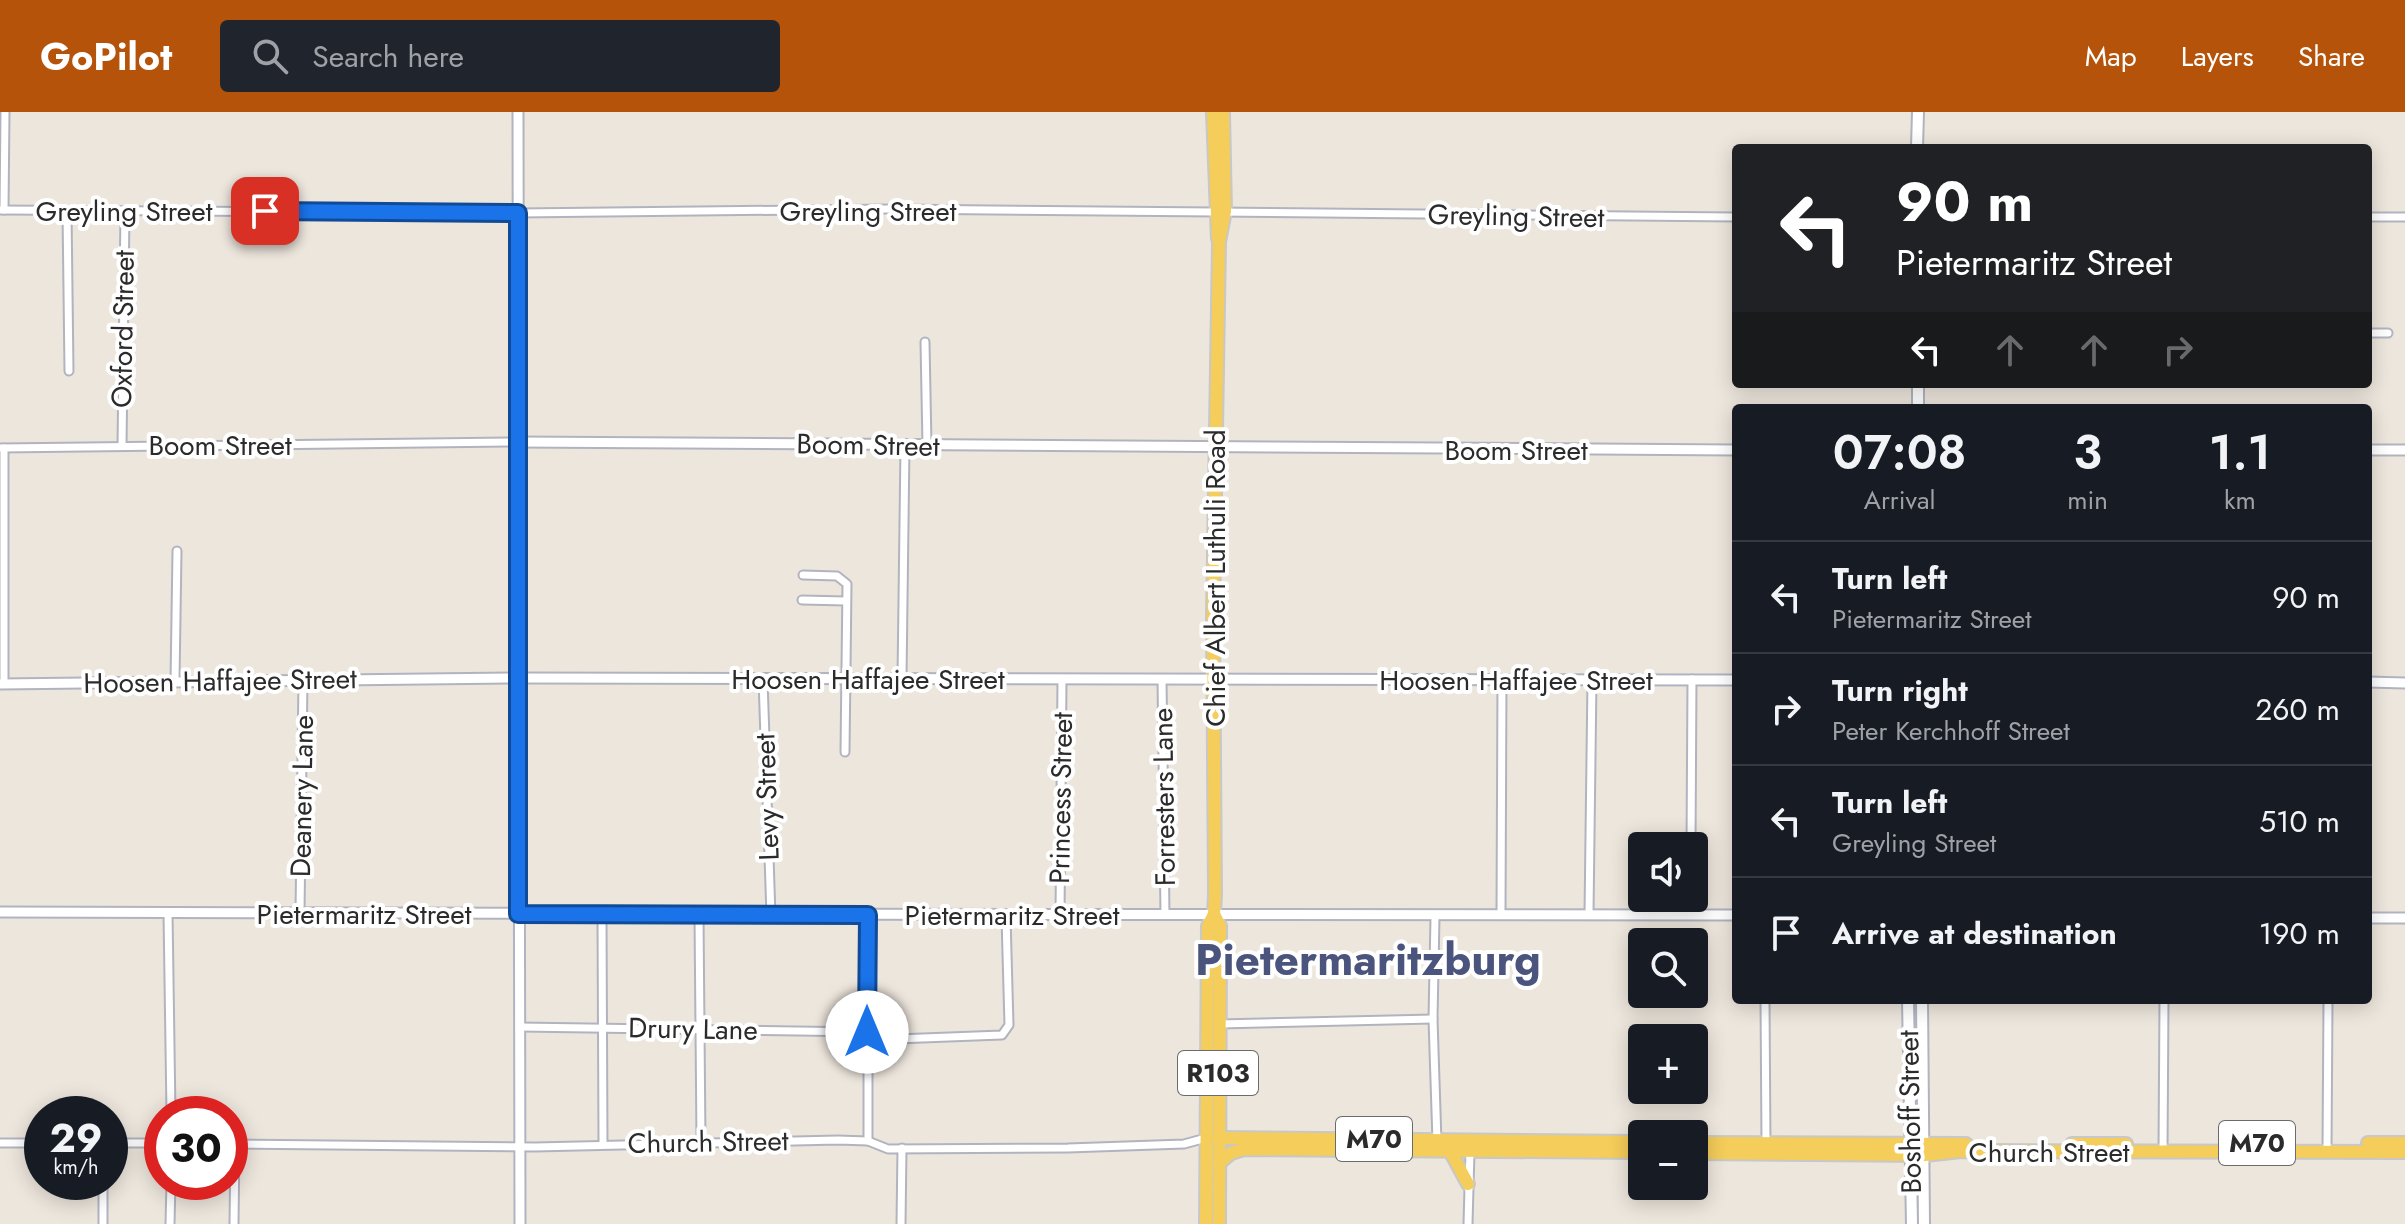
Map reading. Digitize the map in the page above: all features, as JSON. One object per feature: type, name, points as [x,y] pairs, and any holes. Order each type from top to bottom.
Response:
[{"type":"main road","name":"Chief Albert Luthuli Road","points":[[1213,112],[1220,211]]},
{"type":"main road","name":"Chief Albert Luthuli Road","points":[[1206,1224],[1219,1024],[1220,926],[1214,914],[1215,449],[1223,112]]},
{"type":"main road","points":[[1917,144],[1918,112]]},
{"type":"main road","name":"Chief Albert Luthuli Road","points":[[1214,914],[1208,926],[1210,1143],[1219,1163],[1219,1224]]},
{"type":"main road","name":"Boshoff Street","points":[[1908,1004],[1924,1224]]},
{"type":"main road","name":"Boshoff Street","points":[[1912,1224],[1918,1150],[1922,1004]]},
{"type":"main road","name":"Church Street","points":[[1219,1163],[1231,1153],[1244,1149],[1628,1142]]},
{"type":"main road","name":"Church Street","points":[[1210,1143],[1441,1146]]},
{"type":"main road","name":"Church Street","points":[[1708,1143],[1918,1150]]},
{"type":"main road","name":"Church Street","points":[[1708,1153],[2327,1147],[2405,1143]]},
{"type":"main road","name":"Church Street","points":[[1470,1145],[1628,1151]]},
{"type":"main road","points":[[1441,1146],[1468,1184]]},
{"type":"main road","name":"Church Street","points":[[2327,1147],[2405,1152]]},
{"type":"street","points":[[2,210],[5,112]]},
{"type":"street","points":[[518,112],[520,1224]]},
{"type":"street","name":"Greyling Street","points":[[2,210],[518,213],[1220,211],[1732,217]]},
{"type":"street","points":[[67,211],[69,371]]},
{"type":"street","name":"Oxford Street","points":[[122,446],[125,212]]},
{"type":"street","points":[[2372,217],[2405,217]]},
{"type":"street","points":[[2372,333],[2388,333]]},
{"type":"street","points":[[925,342],[927,446]]},
{"type":"street","name":"Boom Street","points":[[2,448],[518,442],[1215,449],[1732,450]]},
{"type":"street","points":[[902,678],[905,446]]},
{"type":"street","points":[[2,448],[2,684]]},
{"type":"street","points":[[2372,450],[2405,450]]},
{"type":"street","points":[[175,681],[177,551]]},
{"type":"street","points":[[803,575],[843,579],[847,584],[845,752]]},
{"type":"street","points":[[802,600],[846,601]]},
{"type":"street","name":"Hoosen Haffajee Street","points":[[2,684],[519,678],[1732,680]]},
{"type":"street","name":"Levy Street","points":[[763,679],[771,916]]},
{"type":"street","name":"Princess Street","points":[[1060,917],[1062,679]]},
{"type":"street","name":"Forresters Lane","points":[[1162,679],[1165,915]]},
{"type":"street","points":[[1501,915],[1502,679]]},
{"type":"street","points":[[1589,914],[1592,679]]},
{"type":"street","points":[[1691,832],[1692,679]]},
{"type":"street","name":"Deanery Lane","points":[[300,913],[303,680]]},
{"type":"street","points":[[2372,682],[2405,683]]},
{"type":"street","name":"Pietermaritz Street","points":[[0,912],[1006,917],[1214,914],[1435,917],[1732,915]]},
{"type":"street","points":[[168,912],[171,1096]]},
{"type":"street","points":[[868,915],[868,1141]]},
{"type":"street","points":[[602,916],[603,1144]]},
{"type":"street","points":[[699,916],[701,1142]]},
{"type":"street","name":"Drury Lane","points":[[519,1027],[867,1032],[896,1039],[1005,1033],[1009,1025],[1006,917]]},
{"type":"street","points":[[1435,917],[1433,1019],[1441,1146]]},
{"type":"street","points":[[2372,918],[2405,918]]},
{"type":"street","points":[[1765,1004],[1766,1144]]},
{"type":"street","points":[[2164,1004],[2164,1147]]},
{"type":"street","points":[[2327,1147],[2328,1004]]},
{"type":"street","points":[[1219,1024],[1433,1019]]},
{"type":"street","name":"Church Street","points":[[248,1144],[520,1146],[868,1141],[888,1149],[1210,1143]]},
{"type":"street","points":[[0,1143],[24,1143]]},
{"type":"street","name":"Church Street","points":[[1184,1144],[1210,1143]]},
{"type":"street","points":[[1468,1224],[1470,1145]]},
{"type":"street","points":[[901,1224],[902,1148]]},
{"type":"street","points":[[103,1200],[103,1224]]},
{"type":"street","points":[[170,1224],[171,1200]]},
{"type":"street","points":[[233,1200],[234,1224]]},
{"type":"district","name":"Pietermaritzburg","points":[[1368,960]]},
{"type":"route","points":[[265,211],[518,213],[518,914],[868,915],[867,1032]]}]
